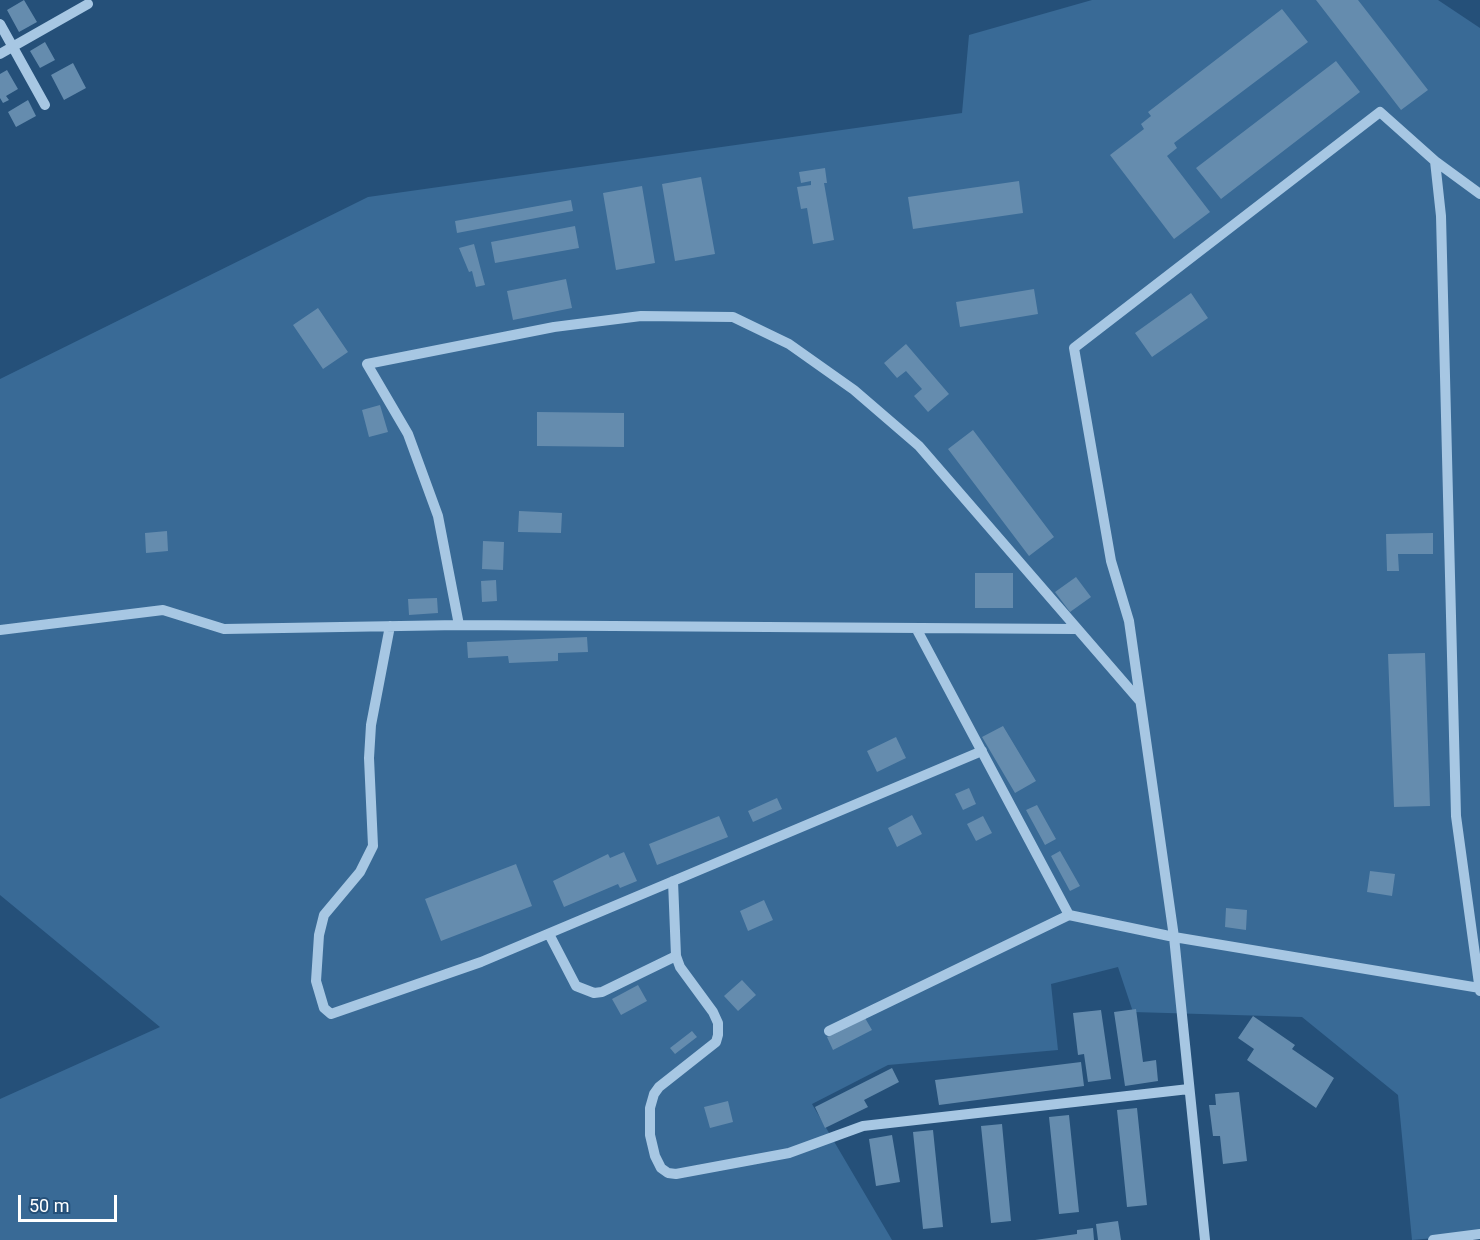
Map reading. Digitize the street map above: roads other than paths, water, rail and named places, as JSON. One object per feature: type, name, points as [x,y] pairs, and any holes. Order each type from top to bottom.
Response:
[{"type":"street","points":[[0,54],[88,4]]},
{"type":"street","points":[[0,24],[45,105]]},
{"type":"street","points":[[1205,1240],[1174,937],[1129,621],[1111,561],[1074,348],[1380,111],[1435,160],[1480,194]]},
{"type":"street","points":[[830,1031],[1069,915],[1174,937],[1480,989],[1456,816],[1441,216],[1435,160]]},
{"type":"street","points":[[459,625],[438,516],[408,434],[367,363],[554,327],[641,316],[733,317],[789,344],[854,390],[919,446],[1140,700]]},
{"type":"street","points":[[0,630],[163,610],[224,629],[459,625],[1076,629]]},
{"type":"street","points":[[390,626],[371,725],[369,758],[373,846],[360,872],[324,915],[318,935],[316,981],[324,1008],[331,1014],[341,1013],[482,962],[982,751]]},
{"type":"street","points":[[916,628],[1069,915]]},
{"type":"street","points":[[673,882],[676,956],[680,967],[713,1012],[718,1023],[718,1035],[716,1042],[659,1087],[654,1095],[650,1108],[650,1135],[655,1156],[661,1168],[668,1173],[676,1174],[789,1152],[862,1126],[1190,1089]]},
{"type":"street","points":[[549,934],[576,986],[594,993],[602,992],[676,956]]},
{"type":"street","points":[[1433,1240],[1480,1234]]}]
